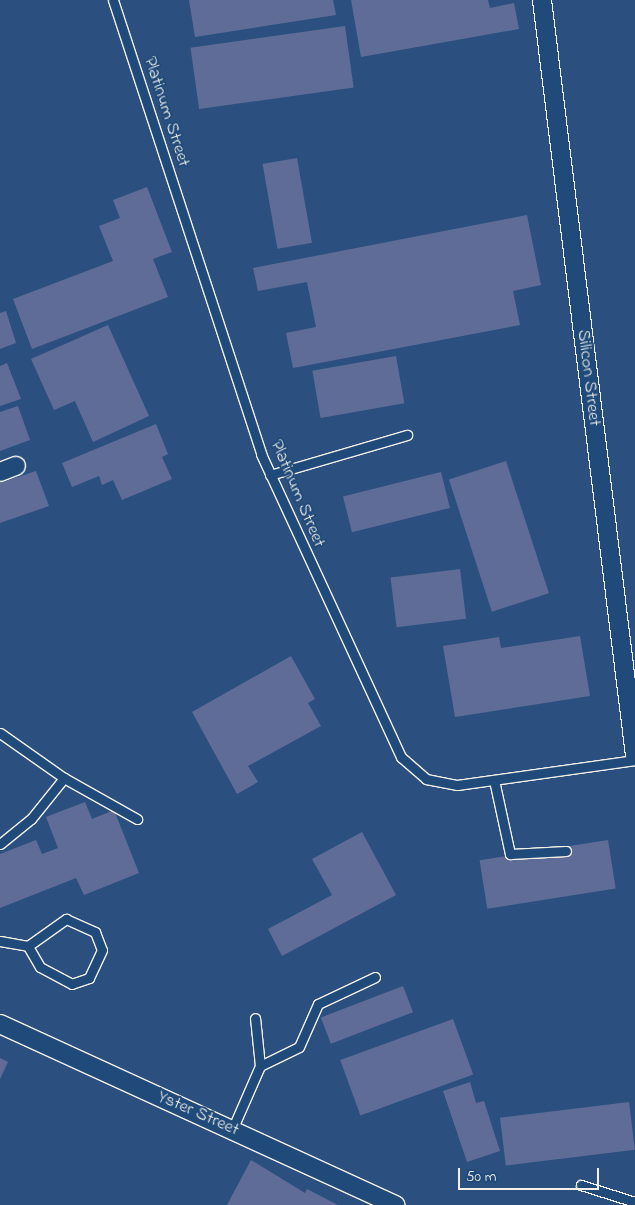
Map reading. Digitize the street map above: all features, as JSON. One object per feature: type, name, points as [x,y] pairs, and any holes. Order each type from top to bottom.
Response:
[{"type":"street","name":"Silicon Street","points":[[542,0],[635,755]]},
{"type":"street","name":"Yster Street","points":[[0,1024],[396,1205]]},
{"type":"lane","name":"Platinum Street","points":[[112,0],[270,475],[401,756],[413,770],[442,784],[494,780],[635,760]]},
{"type":"lane","points":[[270,475],[407,435]]},
{"type":"lane","points":[[0,733],[64,778],[137,819]]},
{"type":"lane","points":[[0,844],[32,818],[64,778]]},
{"type":"lane","points":[[494,780],[510,854],[566,851]]},
{"type":"lane","points":[[0,941],[28,946],[66,919],[95,932],[102,950],[89,978],[72,984],[40,967],[28,946]]},
{"type":"lane","points":[[260,1066],[299,1047],[318,1004],[374,977]]},
{"type":"lane","points":[[232,1130],[260,1066],[255,1018]]},
{"type":"lane","points":[[581,1185],[635,1202]]},
{"type":"lane","points":[[362,1190],[373,1205]]},
{"type":"building","points":[[189,0],[333,0],[336,15],[195,37]]},
{"type":"building","points":[[351,0],[488,0],[490,8],[514,3],[519,29],[361,57]]},
{"type":"building","points":[[345,26],[354,87],[199,109],[191,48]]},
{"type":"building","points":[[297,158],[312,243],[277,249],[263,164]]},
{"type":"building","points":[[147,187],[172,252],[153,259],[168,297],[32,349],[13,299],[113,261],[99,226],[120,218],[113,200]]},
{"type":"building","points":[[527,215],[541,285],[513,291],[520,325],[293,368],[286,333],[316,327],[307,282],[258,291],[253,268]]},
{"type":"building","points":[[6,311],[16,343],[0,349],[0,313]]},
{"type":"building","points":[[108,325],[149,416],[93,442],[75,401],[54,410],[31,359]]},
{"type":"building","points":[[396,356],[404,403],[321,418],[312,371]]},
{"type":"building","points":[[7,363],[21,399],[0,406],[0,366]]},
{"type":"building","points":[[18,406],[30,440],[0,451],[0,412]]},
{"type":"building","points":[[156,424],[168,454],[162,457],[172,479],[122,500],[113,480],[102,485],[99,476],[72,487],[62,463]]},
{"type":"building","points":[[506,461],[549,593],[492,612],[449,480]]},
{"type":"building","points":[[36,471],[49,506],[0,523],[0,483]]},
{"type":"building","points":[[441,472],[450,508],[352,532],[343,496]]},
{"type":"building","points":[[460,569],[466,619],[397,627],[391,578]]},
{"type":"building","points":[[580,636],[590,696],[455,717],[443,646],[499,637],[501,648]]},
{"type":"building","points":[[291,656],[315,699],[308,703],[321,726],[248,766],[258,782],[237,794],[192,712]]},
{"type":"building","points":[[85,802],[92,819],[114,810],[139,873],[84,895],[76,878],[0,908],[0,854],[36,840],[42,854],[58,848],[46,817]]},
{"type":"building","points":[[362,832],[396,895],[282,956],[268,929],[332,895],[312,859]]},
{"type":"building","points":[[608,840],[616,888],[487,909],[480,860]]},
{"type":"building","points":[[403,986],[413,1012],[331,1044],[321,1018]]},
{"type":"building","points":[[453,1019],[473,1074],[360,1115],[340,1060]]},
{"type":"building","points":[[0,1058],[8,1062],[0,1079]]},
{"type":"building","points":[[470,1082],[476,1103],[484,1101],[500,1151],[467,1162],[443,1091]]},
{"type":"building","points":[[629,1102],[635,1150],[506,1165],[500,1118]]},
{"type":"building","points":[[251,1160],[305,1193],[307,1189],[338,1205],[227,1205]]}]
